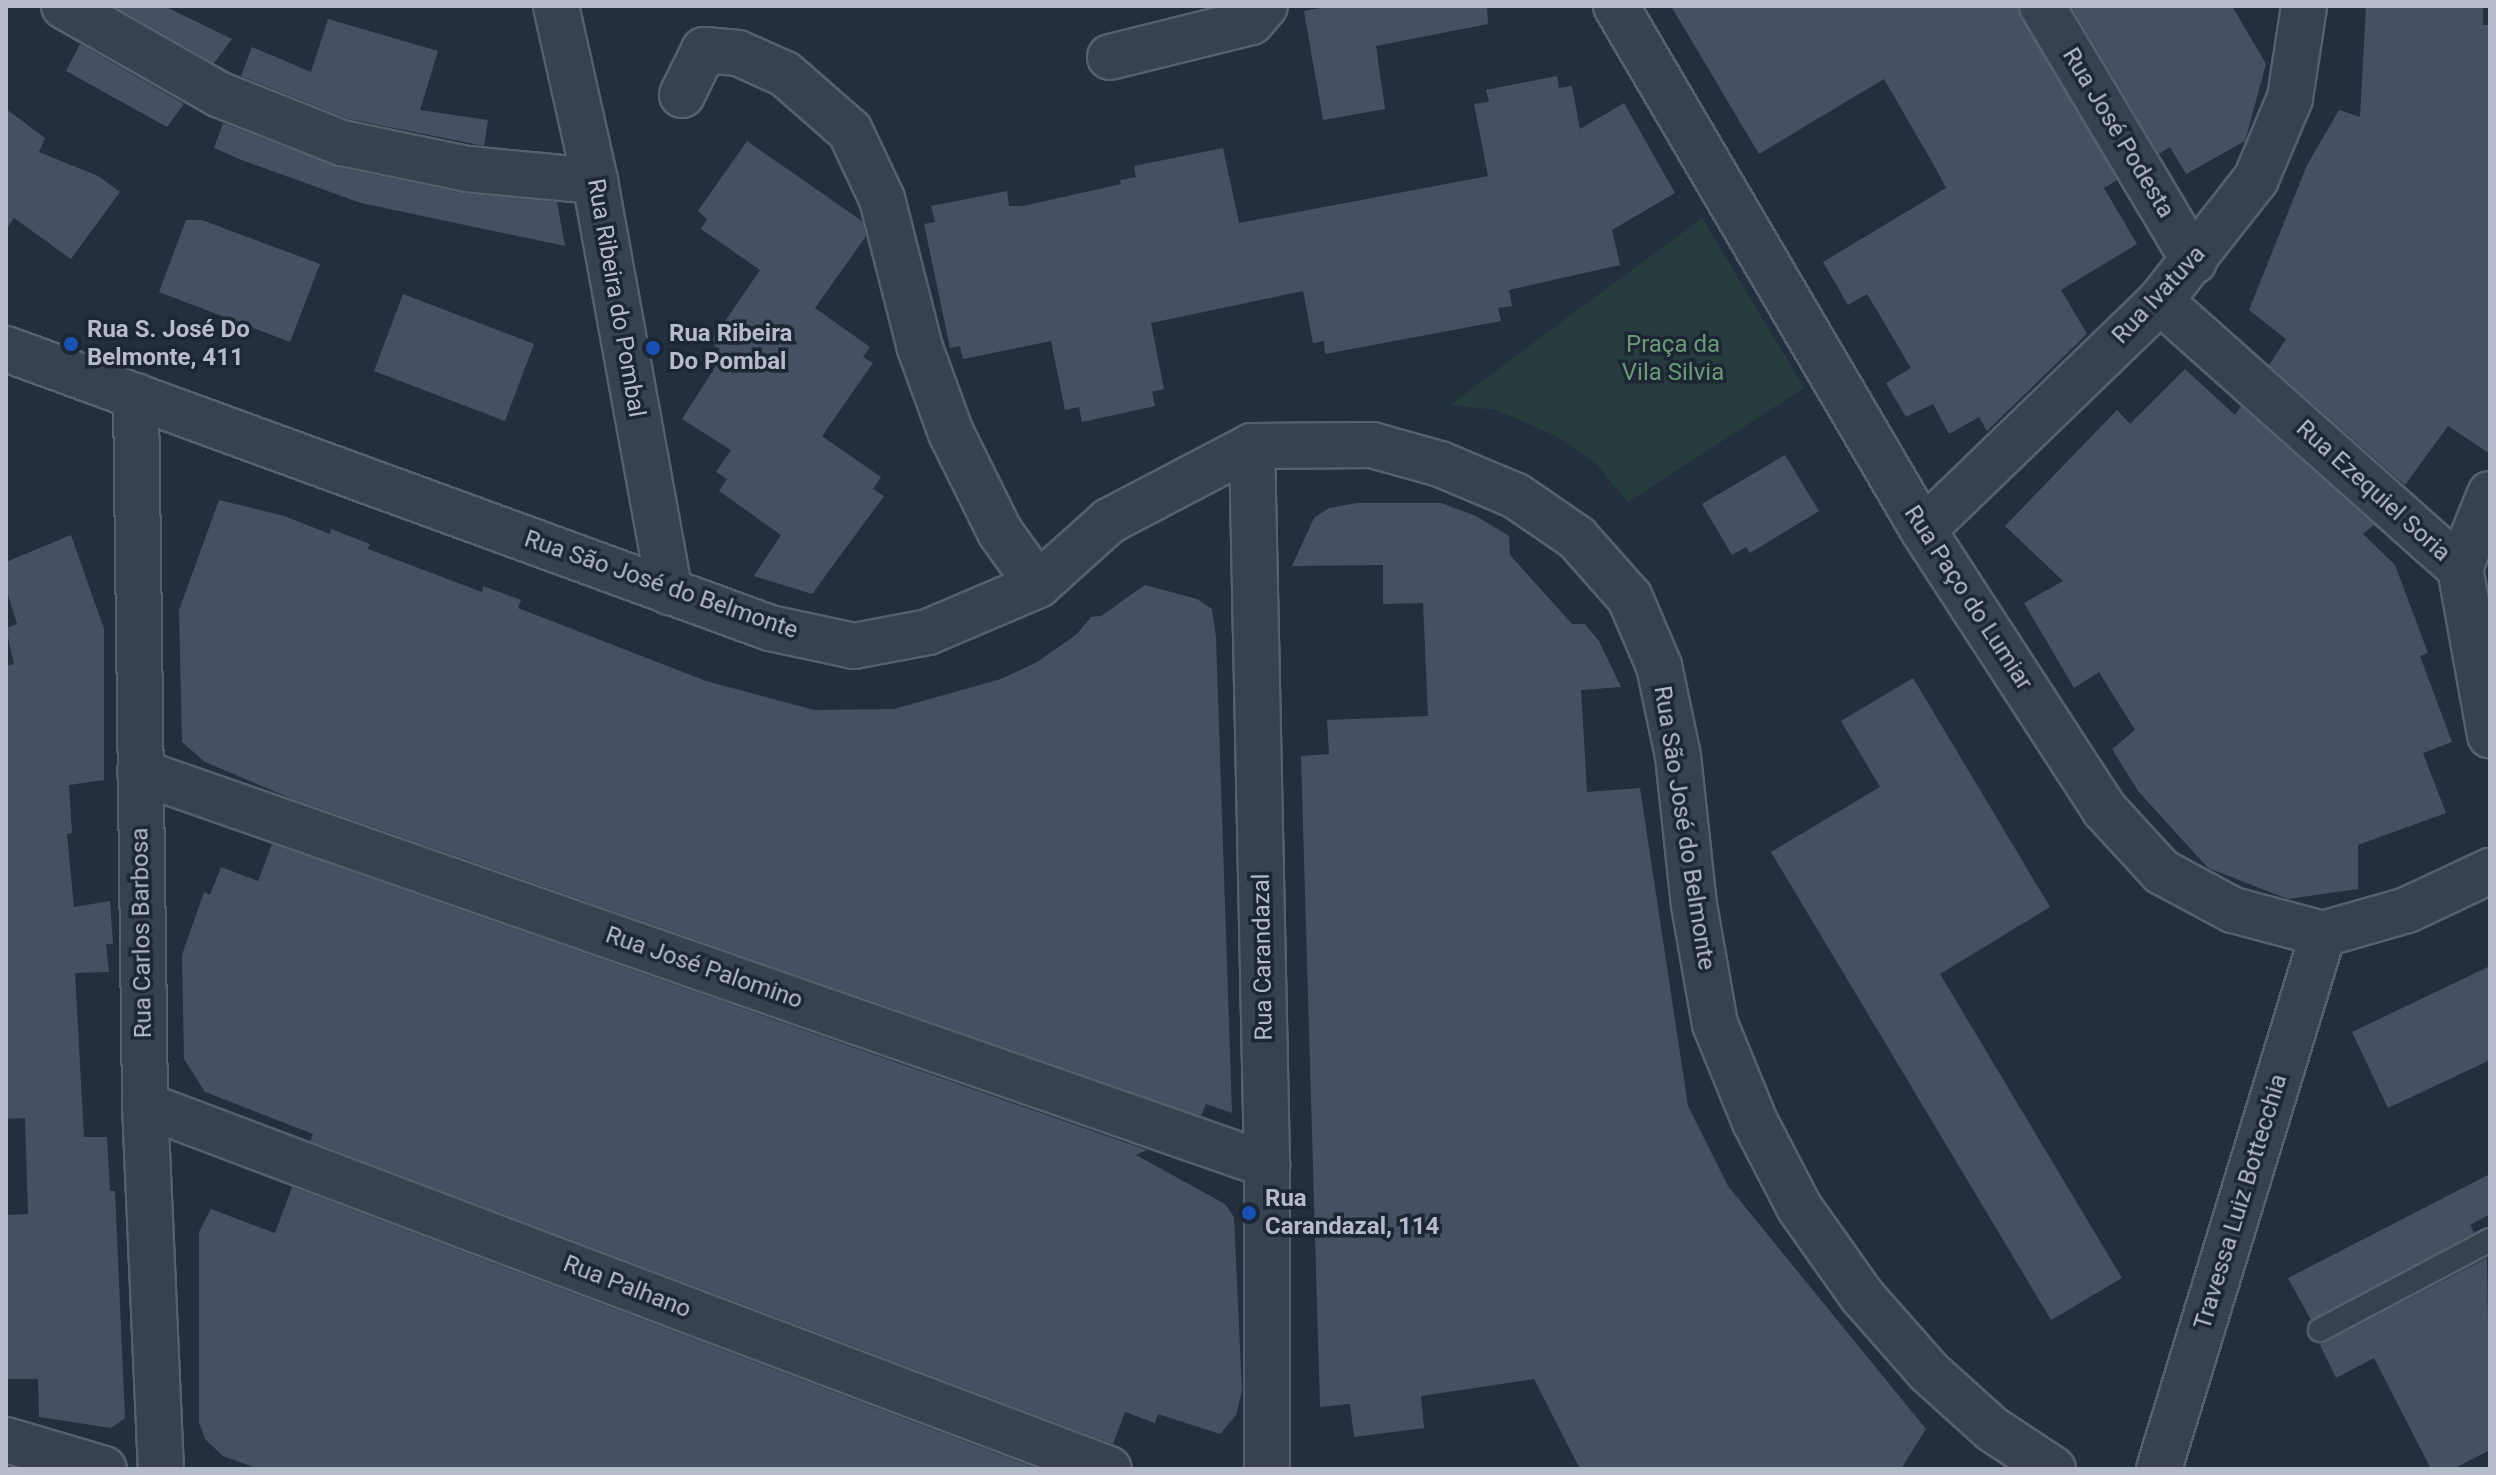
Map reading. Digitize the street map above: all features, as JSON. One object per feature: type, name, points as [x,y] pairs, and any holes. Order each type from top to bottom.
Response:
[{"type":"street","points":[[64,6],[218,94],[342,143],[467,169],[595,181]]},
{"type":"street","name":"Rua Ribeira do Pombal","points":[[556,6],[595,181],[670,592]]},
{"type":"street","points":[[1110,57],[1251,22],[1265,6]]},
{"type":"street","name":"Rua Paço do Lumiar","points":[[1616,6],[1923,530],[2104,809],[2162,872],[2233,910],[2323,934]]},
{"type":"street","name":"Rua José Podesta","points":[[2042,6],[2194,261]]},
{"type":"street","name":"Rua Ivatuva","points":[[1923,530],[2160,301],[2256,179],[2290,98],[2304,6]]},
{"type":"street","points":[[682,95],[704,50],[738,53],[785,74],[850,131],[882,199],[920,348],[951,433],[1000,532],[1038,585]]},
{"type":"street","name":"Rua Ezequiel Soria","points":[[2160,301],[2460,568],[2490,735]]},
{"type":"street","name":"Rua São José do Belmonte","points":[[6,349],[770,628],[854,646],[928,632],[1038,585],[1109,521],[1252,446],[1372,445],[1440,464],[1516,496],[1577,538],[1630,598],[1659,666],[1678,756],[1694,905],[1715,1024],[1755,1122],[1799,1207],[1862,1296],[1929,1372],[1992,1429],[2053,1469]]},
{"type":"street","name":"Rua Carlos Barbosa","points":[[136,396],[145,1105],[173,1464]]},
{"type":"street","name":"Rua Carandazal","points":[[1252,446],[1267,1165],[1267,1469]]},
{"type":"street","points":[[2460,568],[2490,494]]},
{"type":"street","name":"Rua José Palomino","points":[[140,772],[1267,1165]]},
{"type":"street","points":[[2323,934],[2407,910],[2490,871]]},
{"type":"street","name":"Travessa Luiz Bottecchia","points":[[2159,1469],[2323,934]]},
{"type":"street","name":"Rua Palhano","points":[[145,1105],[1109,1469]]},
{"type":"street","points":[[6,1440],[104,1469]]},
{"type":"lane","points":[[2320,1330],[2490,1240]]},
{"type":"green space","name":"Praça da Vila Silvia","points":[[1702,218],[1804,388],[1628,502],[1597,465],[1560,438],[1497,410],[1450,405]]},
{"type":"building","points":[[114,6],[164,6],[232,39],[214,63]]},
{"type":"building","points":[[1331,6],[1487,6],[1488,24],[1376,46],[1385,109],[1323,120],[1304,11]]},
{"type":"building","points":[[1671,6],[2017,6],[2117,180],[2104,188],[2137,244],[2061,290],[2087,334],[1987,431],[1979,417],[1949,434],[1933,404],[1906,417],[1886,383],[1911,368],[1867,294],[1848,305],[1823,262],[1946,188],[1936,169],[1884,79],[1759,154]]},
{"type":"building","points":[[2071,6],[2232,6],[2266,64],[2245,141],[2186,174],[2170,147],[2159,154]]},
{"type":"building","points":[[2366,6],[2483,6],[2483,25],[2490,25],[2490,454],[2448,426],[2405,485],[2269,365],[2286,339],[2249,310],[2307,165],[2339,110],[2360,117]]},
{"type":"building","points":[[328,19],[438,51],[420,110],[488,120],[484,146],[349,119],[241,76],[252,47],[311,72]]},
{"type":"building","points":[[80,44],[184,104],[167,127],[66,71]]},
{"type":"building","points":[[1557,76],[1559,88],[1572,86],[1580,129],[1624,103],[1675,193],[1612,230],[1620,265],[1509,290],[1512,306],[1498,308],[1501,321],[1325,354],[1324,341],[1313,343],[1303,291],[1151,323],[1164,389],[1152,392],[1155,406],[1082,422],[1079,407],[1065,410],[1051,341],[963,359],[960,346],[950,348],[924,224],[935,222],[931,206],[1007,191],[1009,206],[1023,206],[1121,184],[1120,180],[1136,177],[1134,166],[1223,148],[1239,223],[1488,176],[1474,104],[1489,102],[1486,90]]},
{"type":"building","points":[[6,109],[45,138],[39,152],[98,176],[120,192],[71,259],[14,218],[6,230]]},
{"type":"building","points":[[223,123],[337,167],[462,193],[557,202],[565,246],[361,203],[214,148]]},
{"type":"building","points":[[747,141],[862,221],[866,236],[815,308],[870,347],[863,357],[873,363],[822,436],[881,477],[873,489],[884,496],[812,594],[754,576],[781,535],[719,491],[727,479],[716,472],[731,450],[682,419],[717,364],[711,360],[720,349],[710,343],[760,270],[701,229],[707,219],[698,211]]},
{"type":"building","points":[[186,220],[202,220],[320,264],[290,342],[159,292]]},
{"type":"building","points":[[403,294],[534,344],[505,421],[374,371]]},
{"type":"building","points":[[2185,369],[2235,415],[2241,406],[2374,525],[2363,534],[2395,565],[2428,653],[2420,656],[2452,742],[2423,753],[2446,813],[2358,845],[2358,889],[2288,899],[2208,868],[2138,791],[2112,749],[2135,730],[2099,672],[2074,688],[2024,603],[2063,581],[2005,526],[2117,410],[2130,424]]},
{"type":"building","points":[[1785,455],[1819,511],[1750,553],[1746,547],[1732,555],[1702,504]]},
{"type":"building","points":[[219,500],[284,516],[330,534],[331,529],[370,544],[368,549],[482,592],[483,586],[521,600],[518,608],[706,681],[814,710],[894,709],[1001,679],[1037,662],[1077,634],[1091,617],[1101,616],[1145,585],[1197,599],[1212,609],[1216,637],[1232,1113],[1206,1104],[1201,1116],[290,798],[205,762],[182,742],[179,610]]},
{"type":"building","points":[[1357,503],[1441,503],[1476,516],[1509,536],[1510,555],[1572,624],[1585,624],[1599,641],[1621,687],[1581,690],[1587,792],[1640,788],[1688,1106],[1728,1186],[1926,1429],[1901,1469],[1580,1469],[1534,1379],[1421,1396],[1424,1428],[1354,1437],[1350,1404],[1320,1407],[1301,756],[1329,754],[1327,720],[1428,716],[1423,603],[1383,604],[1383,565],[1292,566],[1314,518],[1329,508]]},
{"type":"building","points":[[71,535],[104,629],[104,780],[69,785],[72,833],[67,834],[74,907],[110,901],[113,944],[106,944],[109,972],[75,973],[84,1137],[107,1137],[110,1191],[115,1191],[125,1418],[111,1428],[39,1417],[38,1379],[6,1379],[6,1215],[28,1214],[25,1118],[6,1119],[6,666],[14,664],[6,628],[17,624],[6,588],[6,562]]},
{"type":"building","points":[[1913,678],[2050,907],[1940,974],[2122,1278],[2051,1320],[1771,852],[1880,787],[1841,721]]},
{"type":"building","points":[[272,844],[1147,1150],[1136,1155],[1225,1204],[1234,1217],[1242,1391],[1236,1415],[1220,1434],[1158,1414],[1155,1423],[1125,1412],[1113,1444],[310,1141],[313,1134],[205,1092],[184,1059],[182,955],[204,892],[210,895],[221,867],[258,881]]},
{"type":"building","points":[[2490,966],[2490,1060],[2388,1108],[2352,1032]]},
{"type":"building","points":[[2490,1174],[2490,1214],[2470,1225],[2474,1233],[2311,1320],[2288,1278]]},
{"type":"building","points":[[292,1187],[1038,1469],[259,1469],[223,1456],[205,1439],[199,1422],[199,1232],[211,1209],[275,1233]]},
{"type":"building","points":[[2487,1258],[2490,1450],[2453,1469],[2431,1469],[2374,1358],[2336,1378],[2320,1345]]},
{"type":"place","name":"Rua S. José Do Belmonte, 411","points":[[71,344]]},
{"type":"place","name":"Rua Ribeira Do Pombal","points":[[653,348]]},
{"type":"place","name":"Rua Carandazal, 114","points":[[1249,1213]]}]
